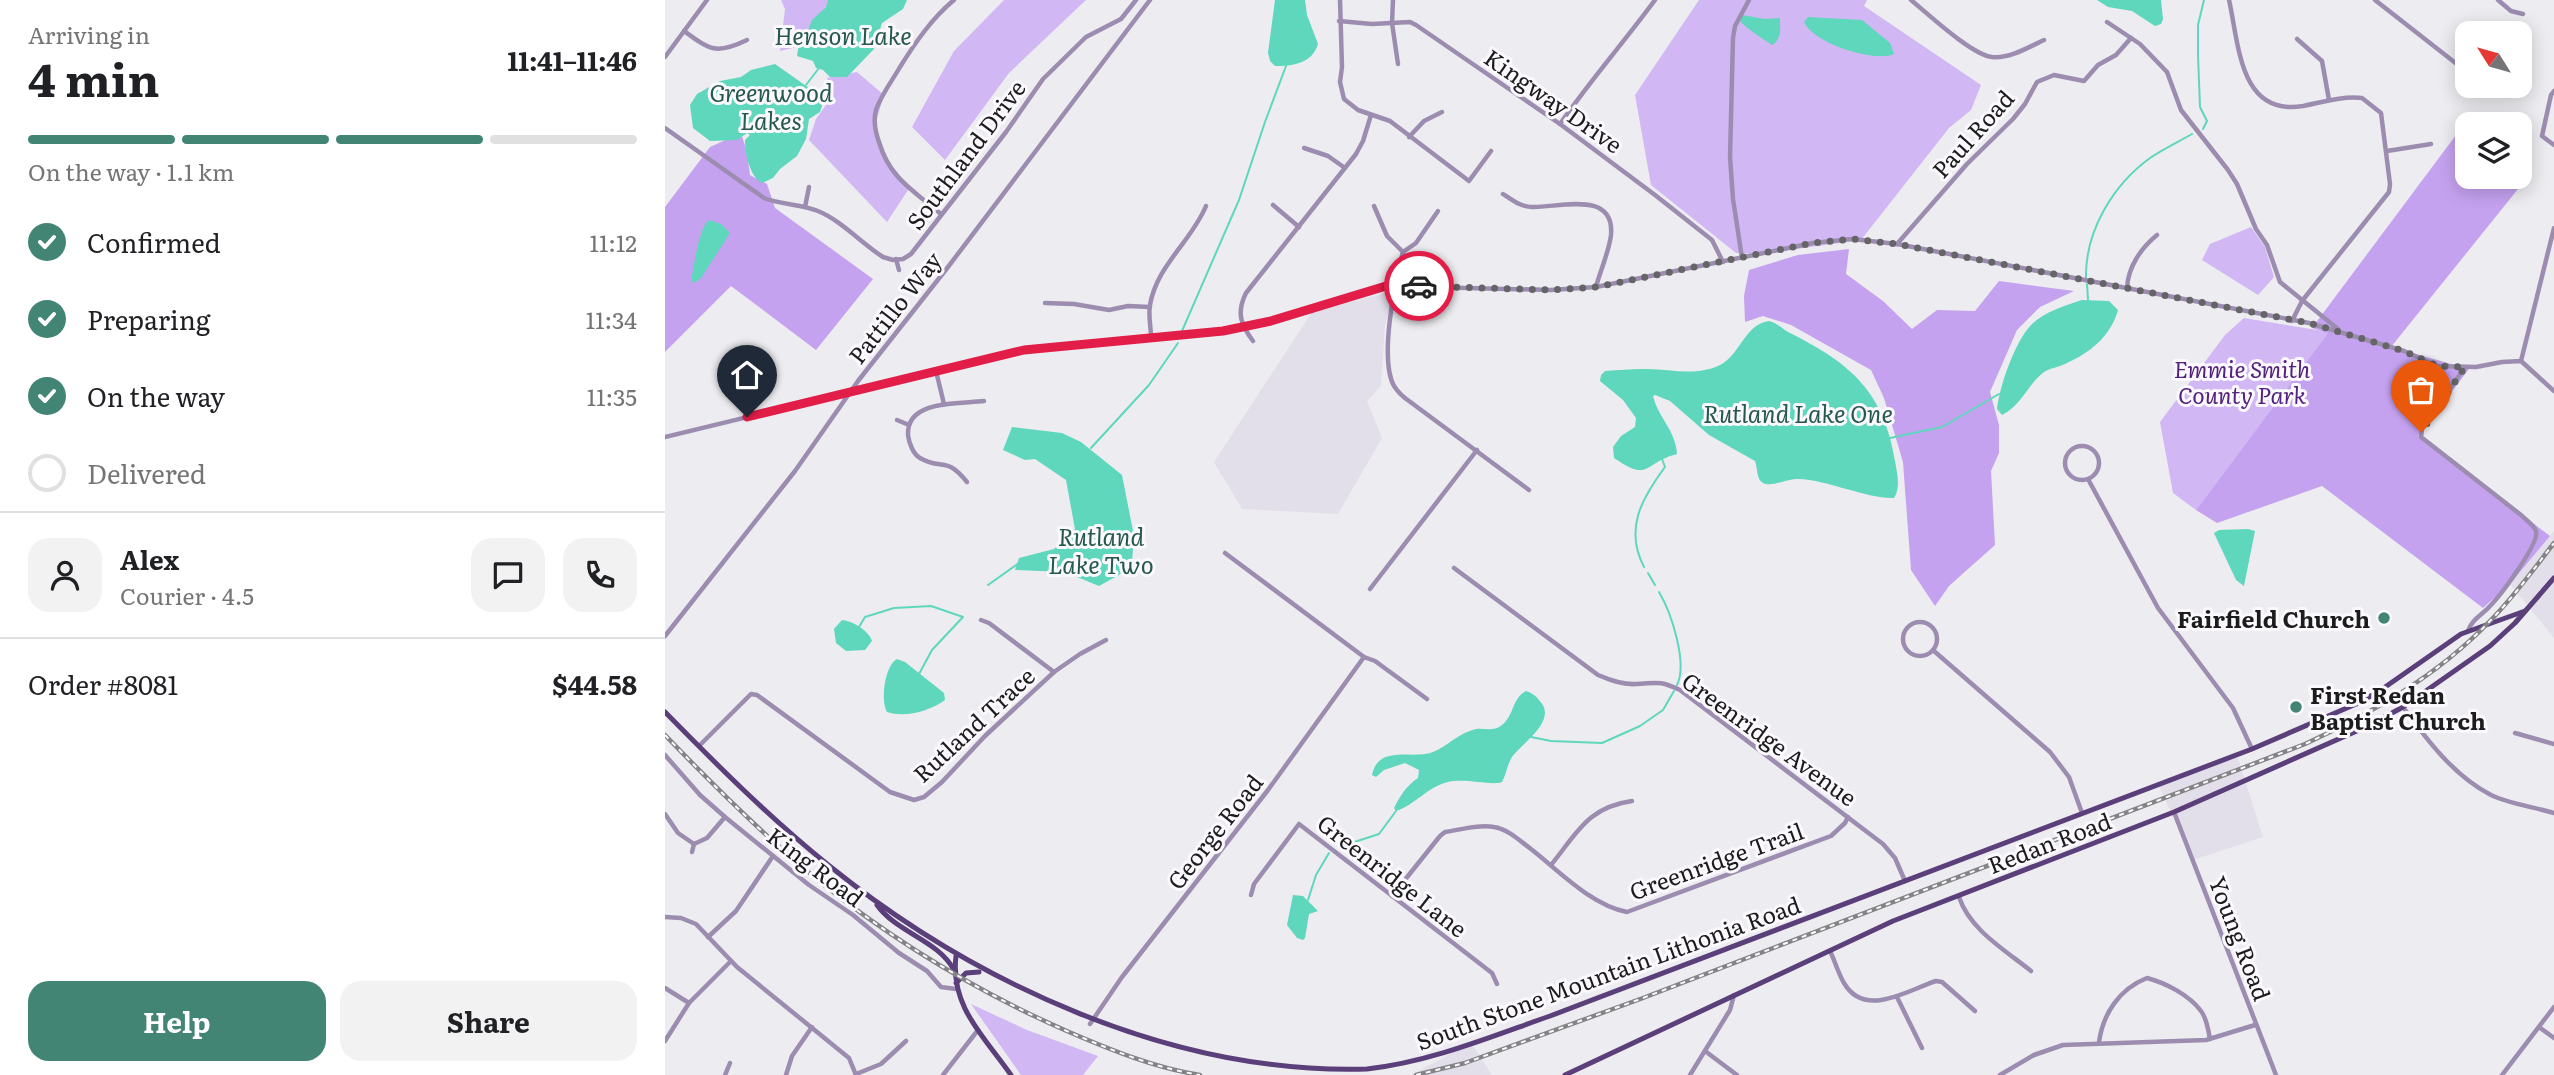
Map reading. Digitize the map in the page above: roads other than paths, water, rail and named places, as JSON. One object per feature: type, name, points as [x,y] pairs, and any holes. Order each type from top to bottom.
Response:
[{"type":"main road","name":"South Stone Mountain Lithonia Road","points":[[1261,1070],[1349,1071],[1434,1056],[1549,1016],[2252,749],[2316,723],[2378,692],[2445,644],[2468,631],[2525,611],[2554,578]]},
{"type":"main road","name":"Redan Road","points":[[1565,1075],[1893,920],[2174,813],[2368,726],[2403,707],[2490,646],[2525,611]]},
{"type":"main road","points":[[665,712],[778,822],[873,899],[956,956],[985,972],[1090,1024],[1146,1045]]},
{"type":"main road","points":[[873,899],[896,923],[947,957],[955,971]]},
{"type":"main road","points":[[956,956],[956,986],[968,1016],[1011,1075]]},
{"type":"main road","points":[[956,986],[972,971],[985,972]]},
{"type":"main road","points":[[1215,1063],[1224,1064]]},
{"type":"street","points":[[665,57],[707,0]]},
{"type":"street","points":[[941,214],[893,173],[882,153],[874,122],[882,96],[918,40],[954,0]]},
{"type":"street","name":"Southland Drive","points":[[896,259],[911,254],[1006,132],[1042,79],[1086,37],[1121,19],[1136,0]]},
{"type":"street","name":"Pattillo Way","points":[[665,636],[795,471],[1150,0]]},
{"type":"street","points":[[1340,0],[1342,93],[1351,107],[1390,121],[1469,181],[1491,151]]},
{"type":"street","points":[[1393,0],[1392,23],[1398,64]]},
{"type":"street","points":[[1560,124],[1655,0]]},
{"type":"street","points":[[1742,258],[1733,200],[1730,125],[1733,38],[1735,26],[1749,0]]},
{"type":"street","points":[[1911,0],[1976,52],[1992,57],[2009,55],[2044,40]]},
{"type":"street","points":[[2229,0],[2248,83],[2267,101],[2279,106],[2303,106],[2329,100],[2363,98],[2381,113],[2390,184],[2386,198],[2302,301],[2293,321]]},
{"type":"street","points":[[2375,0],[2455,63]]},
{"type":"street","points":[[2498,0],[2511,11],[2523,14]]},
{"type":"street","name":"Kingway Drive","points":[[1339,21],[1416,24],[1560,124],[1708,237],[1718,248],[1723,262]]},
{"type":"street","points":[[2107,22],[2152,55],[2167,72],[2181,110],[2237,184],[2256,229],[2267,246],[2280,282],[2339,330]]},
{"type":"street","points":[[684,30],[700,43],[717,50],[747,40]]},
{"type":"street","name":"Paul Road","points":[[1897,244],[1967,164],[2013,119],[2037,82],[2054,75],[2084,81],[2098,65],[2116,55],[2131,38]]},
{"type":"street","points":[[2297,39],[2322,61],[2329,100]]},
{"type":"street","points":[[2554,91],[2542,136],[2554,145]]},
{"type":"street","points":[[1409,137],[1424,121],[1442,112]]},
{"type":"street","points":[[1253,341],[1242,326],[1242,305],[1246,293],[1345,168],[1363,141],[1371,115]]},
{"type":"street","points":[[665,128],[764,198],[805,207],[828,216],[883,257],[896,259],[899,270]]},
{"type":"street","points":[[2386,151],[2431,144]]},
{"type":"street","points":[[1304,148],[1328,156],[1345,168]]},
{"type":"street","points":[[805,207],[809,187]]},
{"type":"street","points":[[1503,194],[1530,207],[1581,204],[1593,205],[1603,212],[1610,222],[1611,233],[1596,287]]},
{"type":"street","points":[[1273,205],[1299,227]]},
{"type":"street","points":[[1151,338],[1150,307],[1163,270],[1193,231],[1206,206]]},
{"type":"street","points":[[1374,206],[1387,236],[1403,252]]},
{"type":"street","points":[[1438,211],[1416,243],[1403,252],[1394,285],[1388,359],[1394,386],[1409,401],[1529,490]]},
{"type":"street","points":[[2521,361],[2554,228]]},
{"type":"street","points":[[2127,288],[2132,267],[2139,254],[2157,235]]},
{"type":"street","points":[[665,437],[1024,350],[1223,331],[1264,323],[1339,298],[1394,285],[1551,290],[1596,287],[1813,243],[1852,239],[1897,244],[2339,330],[2404,351],[2437,366],[2465,367],[2521,361],[2554,391]]},
{"type":"street","points":[[1045,303],[1075,304],[1109,310],[1128,306],[1150,307]]},
{"type":"street","points":[[2465,367],[2422,429],[2421,437],[2521,515],[2536,528],[2537,536],[2531,550],[2497,599],[2470,624],[2468,631]]},
{"type":"street","points":[[936,371],[944,404]]},
{"type":"street","points":[[967,482],[949,465],[929,462],[917,456],[909,439],[909,425],[919,412],[927,407],[984,401]]},
{"type":"street","points":[[897,420],[909,425]]},
{"type":"street","points":[[2078,447],[2088,448],[2097,456],[2099,467],[2088,479],[2073,478],[2066,469],[2066,458],[2078,447]]},
{"type":"street","points":[[1370,589],[1477,450]]},
{"type":"street","points":[[2088,479],[2158,608],[2233,708],[2252,749]]},
{"type":"street","points":[[1225,553],[1364,657],[1375,661],[1427,699]]},
{"type":"street","name":"Greenridge Avenue","points":[[1454,568],[1598,675],[1612,681],[1635,684],[1654,681],[1680,690],[1883,844],[1895,858],[1905,881]]},
{"type":"street","points":[[981,620],[989,623],[1055,672]]},
{"type":"street","points":[[1921,621],[1933,628],[1937,635],[1934,651],[1918,656],[1908,651],[1902,640],[1909,626],[1921,621]]},
{"type":"street","name":"Rutland Trace","points":[[699,746],[751,694],[757,695],[890,792],[914,800],[924,797],[942,782],[985,736],[1055,672],[1106,640]]},
{"type":"street","points":[[1934,651],[2050,752],[2069,777],[2082,813]]},
{"type":"street","name":"George Road","points":[[1090,1024],[1122,977],[1268,790],[1364,657]]},
{"type":"street","points":[[2403,707],[2437,753],[2481,788],[2501,798],[2554,813]]},
{"type":"street","points":[[2515,733],[2554,744]]},
{"type":"street","name":"King Road","points":[[665,755],[725,817],[809,886],[853,915],[899,953],[927,971],[941,987],[956,986]]},
{"type":"street","points":[[1552,865],[1587,821],[1600,810],[1612,804],[1632,801]]},
{"type":"street","name":"Young Road","points":[[2174,813],[2276,1075]]},
{"type":"street","points":[[665,814],[678,833],[694,844]]},
{"type":"street","points":[[694,844],[707,838],[725,817]]},
{"type":"street","name":"Greenridge Trail","points":[[1392,896],[1445,832],[1497,827],[1514,836],[1580,888],[1613,909],[1627,912],[1831,836],[1848,817]]},
{"type":"street","name":"Greenridge Lane","points":[[1251,895],[1254,884],[1299,824],[1492,973],[1497,984]]},
{"type":"street","points":[[692,852],[694,844]]},
{"type":"street","points":[[708,937],[723,926],[736,911],[773,856]]},
{"type":"street","points":[[1959,897],[1978,928],[2031,971]]},
{"type":"street","points":[[665,917],[691,921],[731,961],[849,1058],[856,1075],[881,1064],[906,1041]]},
{"type":"street","points":[[1830,951],[1845,984],[1853,993],[1870,1000],[1897,997],[1936,981],[1942,982],[1975,1011]]},
{"type":"street","points":[[665,1041],[689,1003],[731,961]]},
{"type":"street","points":[[2099,1042],[2105,1017],[2115,1001],[2147,978],[2169,986],[2200,1010],[2206,1020],[2210,1039]]},
{"type":"street","points":[[665,988],[689,1003]]},
{"type":"street","points":[[1690,1075],[1730,1010],[1734,995]]},
{"type":"street","points":[[1897,997],[1922,1048]]},
{"type":"street","points":[[2502,1075],[2554,1007]]},
{"type":"street","points":[[2000,1075],[2045,1050],[2063,1045],[2210,1039],[2255,1025]]},
{"type":"street","points":[[786,1075],[792,1056],[812,1027]]},
{"type":"street","points":[[2539,1027],[2554,1038]]},
{"type":"street","points":[[943,1075],[978,1030]]},
{"type":"street","points":[[1705,1051],[1737,1075]]},
{"type":"street","points":[[725,1075],[730,1063]]},
{"type":"water","name":"Henson Lake","points":[[828,0],[907,0],[903,9],[882,23],[874,49],[847,77],[830,77],[823,70],[816,68],[813,61],[797,56],[799,43],[806,36],[812,20],[826,7]]},
{"type":"water","points":[[1275,0],[1305,0],[1307,15],[1318,44],[1306,60],[1275,66],[1270,61],[1268,53]]},
{"type":"water","points":[[2097,0],[2161,0],[2163,19],[2161,24],[2155,26],[2132,11],[2108,7]]},
{"type":"water","points":[[1742,15],[1765,19],[1780,18],[1780,33],[1775,43],[1772,45],[1747,27],[1740,21]]},
{"type":"water","points":[[1808,17],[1862,20],[1890,43],[1894,54],[1873,56],[1831,44],[1810,30],[1804,22]]},
{"type":"water","name":"Greenwood Lakes","points":[[775,64],[819,95],[823,103],[820,112],[809,119],[806,139],[797,156],[773,178],[762,183],[754,176],[747,158],[745,140],[750,135],[747,133],[737,140],[710,141],[693,128],[690,105],[697,94],[720,81],[741,77],[751,70]]},
{"type":"water","points":[[709,220],[721,224],[730,233],[701,278],[694,283],[691,281],[697,248],[702,230]]},
{"type":"water","points":[[2082,300],[2109,301],[2118,310],[2105,336],[2083,355],[2044,372],[2014,406],[2002,415],[1997,409],[2001,388],[2014,352],[2026,332],[2032,324],[2055,309]]},
{"type":"water","name":"Rutland Lake One","points":[[1769,321],[1813,345],[1848,369],[1873,398],[1890,437],[1898,485],[1894,498],[1872,496],[1810,480],[1763,483],[1755,461],[1709,435],[1670,401],[1655,395],[1655,404],[1674,438],[1677,454],[1641,470],[1614,458],[1613,447],[1621,436],[1635,427],[1636,418],[1623,400],[1600,381],[1605,371],[1653,369],[1690,372],[1718,366],[1732,356],[1754,328]]},
{"type":"water","name":"Rutland Lake Two","points":[[1012,427],[1062,433],[1081,442],[1122,475],[1134,536],[1132,562],[1119,575],[1099,586],[1065,572],[1015,570],[1019,558],[1054,549],[1075,529],[1066,480],[1035,459],[1025,460],[1003,450]]},
{"type":"water","points":[[2219,530],[2255,531],[2244,586],[2236,580],[2214,533]]},
{"type":"water","points":[[842,620],[856,624],[868,634],[872,641],[865,650],[846,651],[836,643],[834,629]]},
{"type":"water","points":[[897,659],[905,662],[944,693],[945,700],[917,712],[887,712],[885,683],[889,668]]},
{"type":"water","points":[[1526,691],[1539,700],[1545,715],[1537,730],[1512,757],[1502,782],[1448,782],[1396,811],[1394,808],[1399,799],[1418,778],[1419,770],[1405,763],[1384,770],[1376,777],[1372,775],[1381,759],[1433,752],[1470,731],[1499,727],[1509,717],[1521,694]]},
{"type":"water","points":[[1293,895],[1303,896],[1318,911],[1309,914],[1303,940],[1297,938],[1287,925]]},
{"type":"waterway","points":[[2203,129],[2207,121],[2200,107],[2198,25],[2204,0]]},
{"type":"waterway","points":[[1182,331],[1239,200],[1286,66]]},
{"type":"waterway","points":[[806,85],[819,68]]},
{"type":"waterway","points":[[2086,278],[2090,243],[2113,195],[2150,158],[2192,134]]},
{"type":"waterway","points":[[2087,284],[2088,300]]},
{"type":"waterway","points":[[1091,448],[1149,385],[1178,343]]},
{"type":"waterway","points":[[1890,438],[1942,427],[1999,394]]},
{"type":"waterway","points":[[1644,567],[1636,540],[1638,514],[1649,490],[1665,467],[1662,459]]},
{"type":"waterway","points":[[988,585],[1019,563]]},
{"type":"waterway","points":[[1648,573],[1655,585]]},
{"type":"waterway","points":[[1659,592],[1677,638],[1681,664],[1677,685]]},
{"type":"waterway","points":[[859,627],[865,617],[894,608],[931,606],[963,617],[932,650],[919,674]]},
{"type":"waterway","points":[[1531,737],[1551,741],[1602,743],[1640,726],[1663,710],[1674,691]]},
{"type":"waterway","points":[[1339,847],[1379,834],[1396,811]]},
{"type":"waterway","points":[[1308,900],[1316,875],[1329,853]]},
{"type":"railway","points":[[1416,1075],[1465,1063],[1643,998],[2305,744],[2403,692],[2448,659],[2498,613],[2554,543]]},
{"type":"railway","points":[[665,735],[740,810],[819,881],[878,925],[939,965],[1003,1001],[1069,1032],[1150,1063],[1200,1075]]},
{"type":"place","name":"Fairfield Church","points":[[2384,618]]},
{"type":"place","name":"First Redan Baptist Church","points":[[2296,707]]},
{"type":"park label","name":"Emmie Smith County Park","points":[[2242,381]]}]
